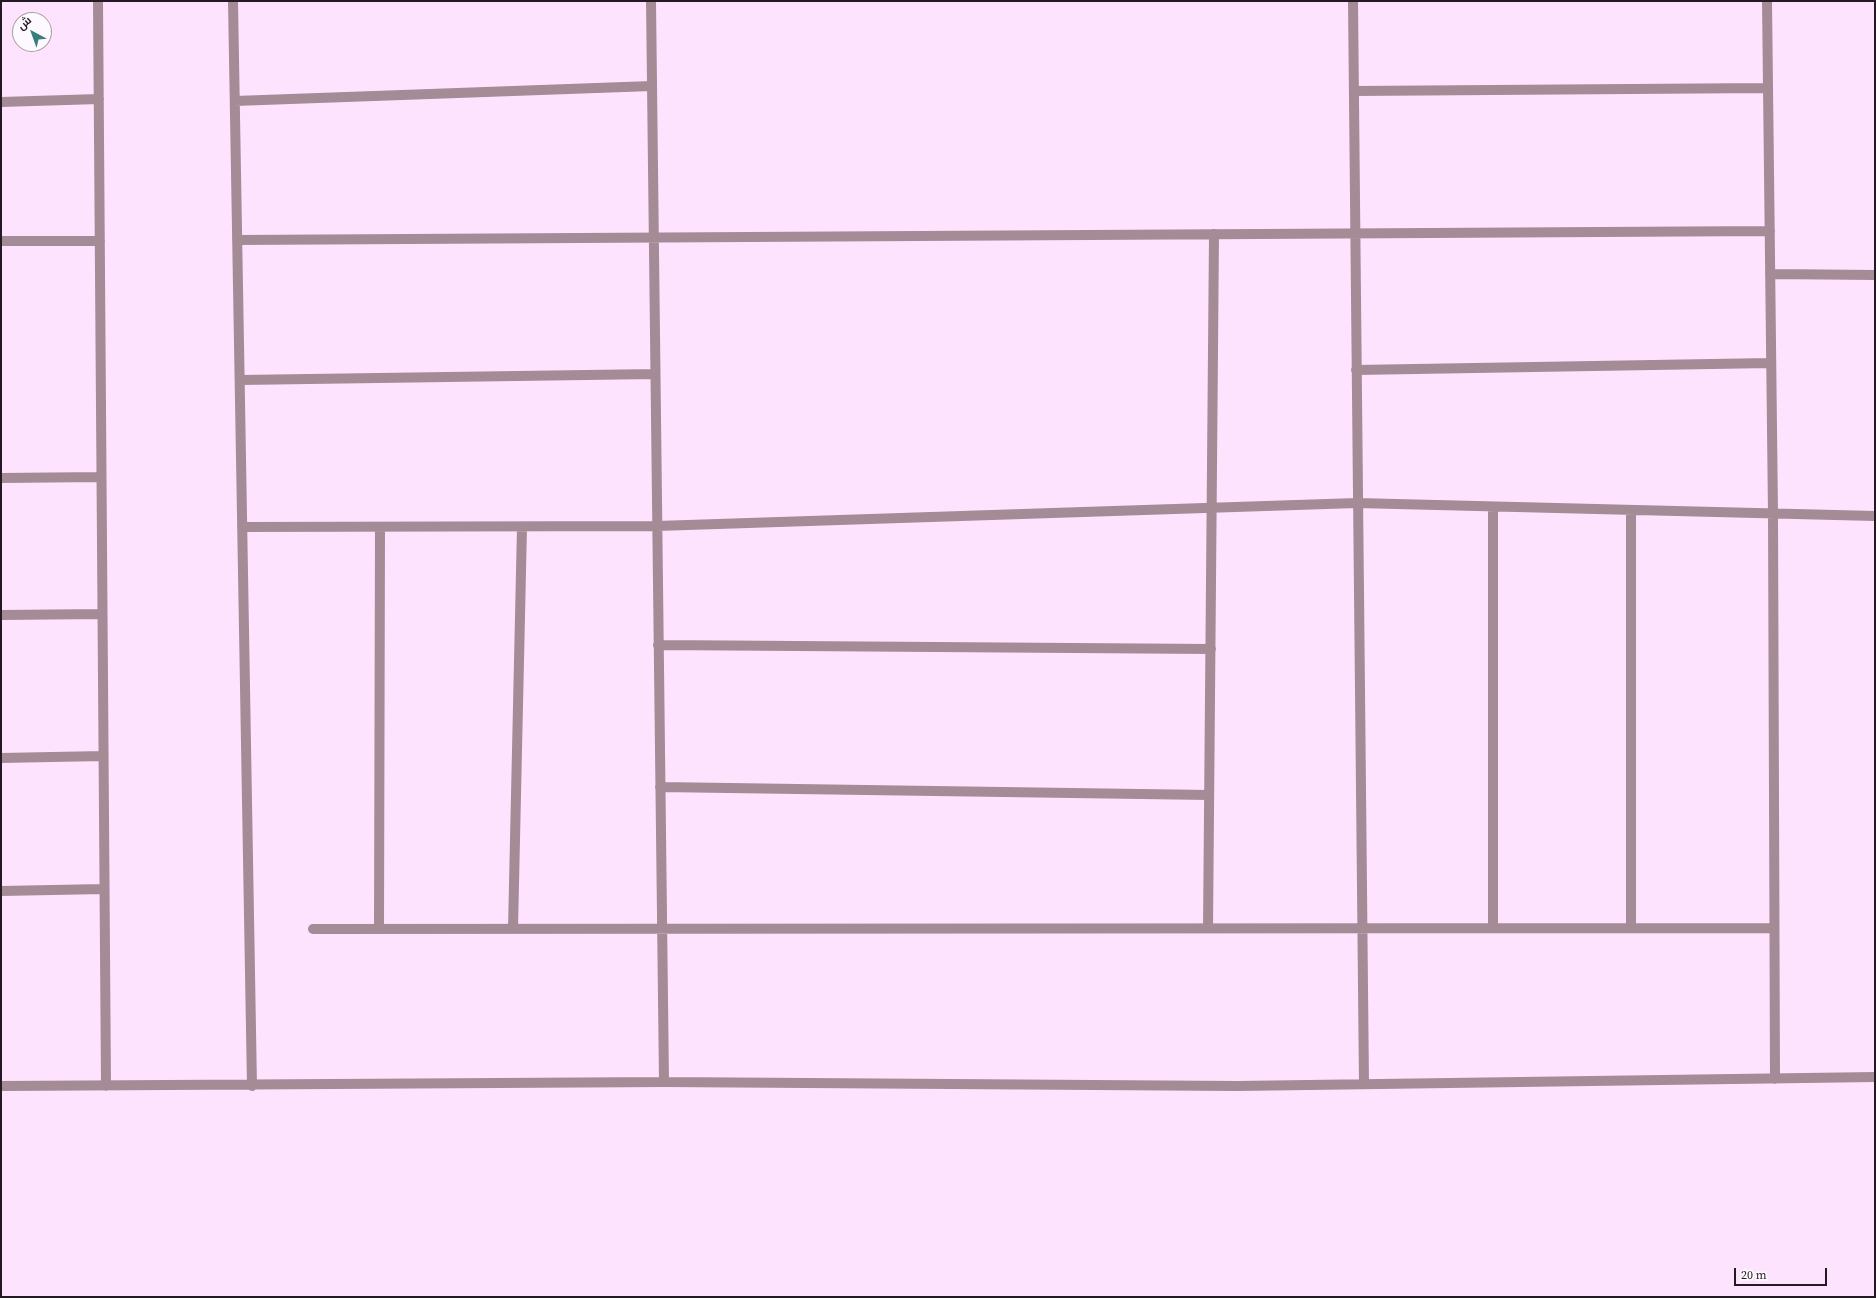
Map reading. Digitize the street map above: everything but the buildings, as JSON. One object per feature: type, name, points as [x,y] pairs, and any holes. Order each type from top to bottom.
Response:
[{"type":"street","points":[[98,1],[106,1086]]},
{"type":"street","points":[[233,1],[252,1086]]},
{"type":"street","points":[[651,1],[664,1082]]},
{"type":"street","points":[[1353,1],[1364,1084]]},
{"type":"street","points":[[1767,1],[1773,514],[1775,1079]]},
{"type":"street","points":[[235,101],[652,86]]},
{"type":"street","points":[[1354,91],[1768,88]]},
{"type":"street","points":[[1,102],[99,99]]},
{"type":"street","points":[[237,240],[1770,231]]},
{"type":"street","points":[[1208,928],[1214,234]]},
{"type":"street","points":[[1,242],[100,240]]},
{"type":"street","points":[[1770,274],[1875,274]]},
{"type":"street","points":[[1356,370],[1771,363]]},
{"type":"street","points":[[240,380],[655,374]]},
{"type":"street","points":[[1,478],[101,477]]},
{"type":"street","points":[[242,528],[657,526],[1357,503],[1875,516]]},
{"type":"street","points":[[1493,507],[1493,928]]},
{"type":"street","points":[[1631,510],[1631,928]]},
{"type":"street","points":[[379,929],[380,527]]},
{"type":"street","points":[[513,929],[522,527]]},
{"type":"street","points":[[1,615],[102,614]]},
{"type":"street","points":[[658,645],[1211,649]]},
{"type":"street","points":[[1,758],[104,756]]},
{"type":"street","points":[[660,787],[1209,795]]},
{"type":"street","points":[[1,891],[104,889]]},
{"type":"street","points":[[313,930],[662,928],[1774,928]]},
{"type":"street","points":[[1,1086],[252,1086],[664,1082],[1237,1086],[1875,1077]]}]
